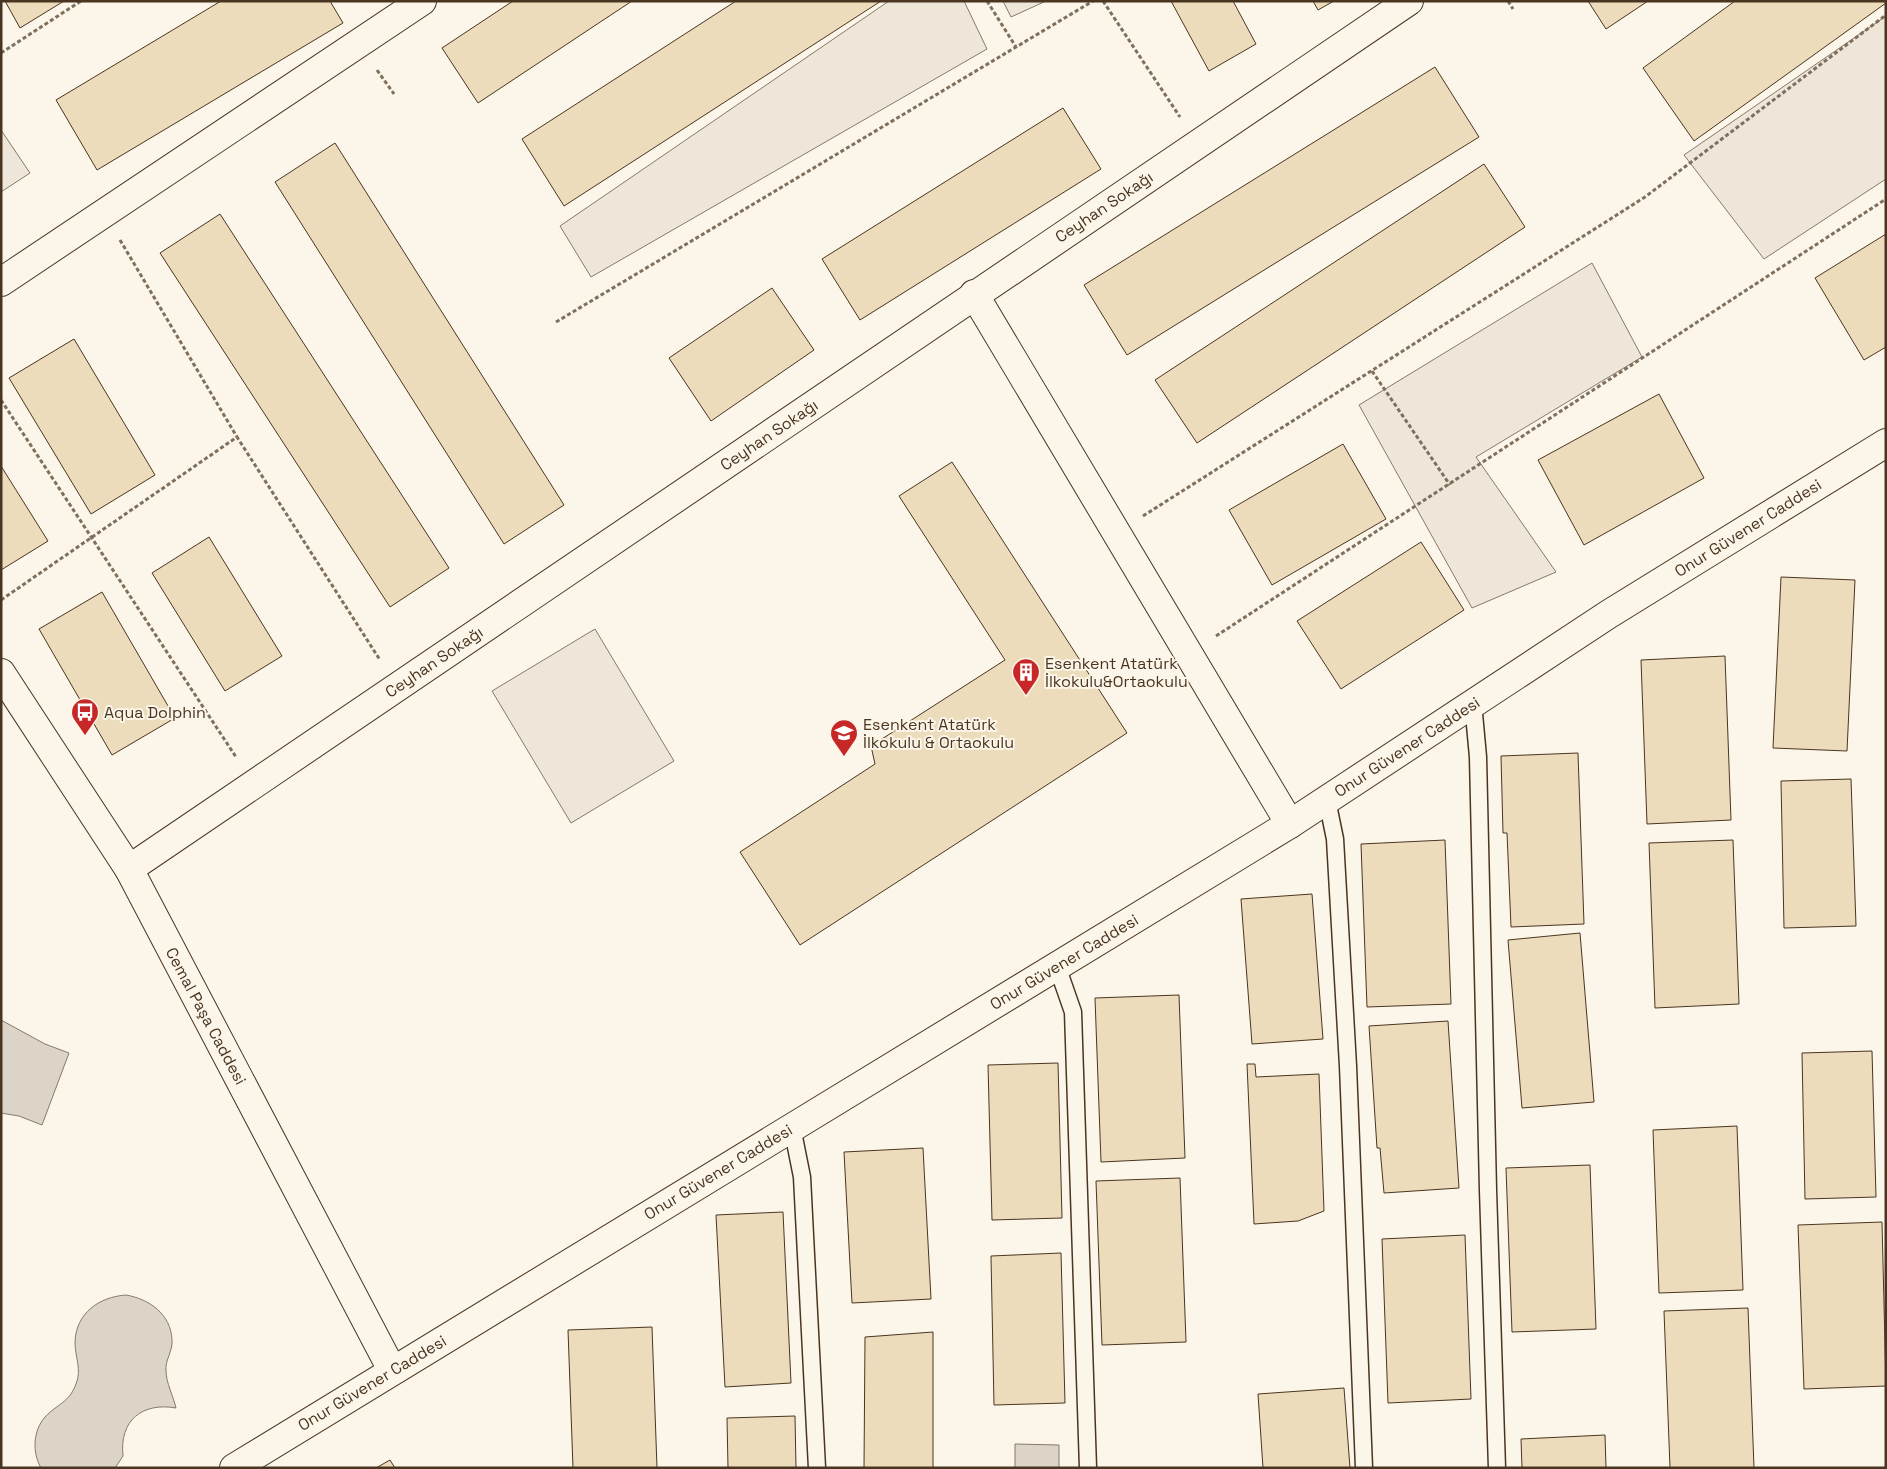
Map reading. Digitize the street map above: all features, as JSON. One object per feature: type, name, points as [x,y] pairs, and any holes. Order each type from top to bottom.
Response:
[{"type":"street","points":[[1,282],[422,1]]},
{"type":"street","name":"Ceyhan Sokağı","points":[[129,869],[974,294],[1198,145],[1409,1]]},
{"type":"street","points":[[974,294],[1290,824]]},
{"type":"street","name":"Onur Güvener Caddesi","points":[[234,1468],[1290,824],[1609,614],[1886,443]]},
{"type":"street","name":"Cemal Paşa Caddesi","points":[[1,673],[129,869],[392,1370]]},
{"type":"lane","points":[[1474,703],[1478,756],[1488,1190],[1498,1468]]},
{"type":"lane","points":[[1327,800],[1335,839],[1347,1056],[1364,1468]]},
{"type":"lane","points":[[1057,966],[1073,1012],[1088,1468]]},
{"type":"lane","points":[[792,1127],[802,1177],[817,1468]]},
{"type":"path","points":[[1,53],[81,1]]},
{"type":"path","points":[[987,1],[1016,47]]},
{"type":"path","points":[[556,322],[1093,1]]},
{"type":"path","points":[[1103,1],[1198,145]]},
{"type":"path","points":[[1508,1],[1512,9]]},
{"type":"path","points":[[1117,533],[1645,197],[1886,15]]},
{"type":"path","points":[[1189,653],[1450,485],[1886,199]]},
{"type":"path","points":[[104,213],[237,437],[398,687]]},
{"type":"path","points":[[1372,371],[1450,485]]},
{"type":"path","points":[[1,400],[254,784]]},
{"type":"path","points":[[1,600],[237,437]]},
{"type":"shaded area","points":[[889,1],[964,1],[987,49],[591,277],[560,226]]},
{"type":"shaded area","points":[[1003,1],[1046,1],[1011,17]]},
{"type":"shaded area","points":[[1886,16],[1886,179],[1764,259],[1684,155]]},
{"type":"shaded area","points":[[1,130],[30,173],[1,192]]},
{"type":"shaded area","points":[[1592,263],[1642,357],[1476,457],[1556,572],[1472,608],[1359,405]]},
{"type":"shaded area","points":[[595,629],[674,761],[571,823],[492,691]]},
{"type":"shaded area","points":[[1,1020],[45,1044],[69,1053],[42,1125],[19,1116],[1,1113]]},
{"type":"shaded area","points":[[126,1295],[150,1304],[163,1315],[168,1323],[172,1344],[166,1366],[166,1375],[176,1408],[153,1408],[136,1416],[129,1423],[125,1432],[123,1456],[115,1468],[41,1468],[35,1449],[36,1435],[45,1417],[70,1395],[78,1379],[75,1342],[76,1332],[80,1323],[84,1315],[98,1303],[116,1296]]},
{"type":"shaded area","points":[[1015,1444],[1059,1445],[1059,1468],[1015,1468]]},
{"type":"building","points":[[5,1],[64,1],[20,28]]},
{"type":"building","points":[[221,1],[330,1],[343,23],[97,170],[56,100]]},
{"type":"building","points":[[513,1],[632,1],[478,103],[442,48]]},
{"type":"building","points":[[736,1],[881,1],[564,206],[522,139]]},
{"type":"building","points":[[1171,1],[1233,1],[1256,44],[1209,71]]},
{"type":"building","points":[[1313,1],[1334,1],[1318,10]]},
{"type":"building","points":[[1588,1],[1648,1],[1606,29]]},
{"type":"building","points":[[1735,1],[1886,1],[1886,3],[1694,141],[1643,68]]},
{"type":"building","points":[[1435,67],[1479,137],[1127,355],[1084,285]]},
{"type":"building","points":[[1063,108],[1101,169],[860,320],[822,259]]},
{"type":"building","points":[[335,143],[564,505],[504,544],[275,182]]},
{"type":"building","points":[[1484,164],[1525,227],[1197,443],[1155,380]]},
{"type":"building","points":[[220,214],[449,568],[390,607],[160,253]]},
{"type":"building","points":[[1886,234],[1886,347],[1864,360],[1815,278]]},
{"type":"building","points":[[772,288],[814,350],[711,421],[669,358]]},
{"type":"building","points":[[74,339],[155,475],[91,514],[9,378]]},
{"type":"building","points":[[1659,394],[1704,478],[1584,545],[1538,460]]},
{"type":"building","points":[[1343,444],[1386,519],[1272,585],[1229,510]]},
{"type":"building","name":"Esenkent Atatürk İlkokulu&Ortaokulu","points":[[952,462],[1127,733],[800,945],[740,852],[875,764],[871,746],[1005,660],[899,496]]},
{"type":"building","points":[[1,466],[48,541],[1,570]]},
{"type":"building","points":[[209,537],[282,656],[225,691],[152,573]]},
{"type":"building","points":[[1421,542],[1464,610],[1341,689],[1297,621]]},
{"type":"building","points":[[1781,577],[1855,580],[1847,751],[1773,748]]},
{"type":"building","points":[[102,592],[175,718],[112,755],[39,629]]},
{"type":"building","points":[[1725,656],[1731,820],[1647,824],[1641,660]]},
{"type":"building","points":[[1578,753],[1584,924],[1511,927],[1507,833],[1503,833],[1501,756]]},
{"type":"building","points":[[1851,779],[1856,926],[1784,928],[1781,781]]},
{"type":"building","points":[[1445,840],[1451,1004],[1367,1007],[1361,844]]},
{"type":"building","points":[[1733,840],[1739,1004],[1655,1008],[1649,843]]},
{"type":"building","points":[[1312,894],[1323,1039],[1252,1044],[1241,899]]},
{"type":"building","points":[[1580,933],[1594,1102],[1522,1108],[1508,940]]},
{"type":"building","points":[[1179,995],[1185,1158],[1101,1162],[1095,998]]},
{"type":"building","points":[[1448,1021],[1459,1188],[1384,1193],[1380,1148],[1377,1148],[1369,1026]]},
{"type":"building","points":[[1872,1051],[1876,1197],[1805,1199],[1802,1053]]},
{"type":"building","points":[[1058,1063],[1062,1218],[992,1220],[988,1065]]},
{"type":"building","points":[[1247,1064],[1255,1064],[1256,1077],[1319,1074],[1324,1211],[1298,1221],[1254,1224]]},
{"type":"building","points":[[1737,1126],[1743,1290],[1659,1293],[1653,1130]]},
{"type":"building","points":[[923,1148],[931,1299],[852,1303],[844,1152]]},
{"type":"building","points":[[1590,1165],[1596,1329],[1512,1332],[1506,1168]]},
{"type":"building","points":[[1180,1178],[1186,1342],[1102,1345],[1096,1181]]},
{"type":"building","points":[[783,1212],[791,1383],[725,1387],[716,1215]]},
{"type":"building","points":[[1882,1222],[1886,1386],[1804,1389],[1798,1225]]},
{"type":"building","points":[[1465,1235],[1471,1399],[1388,1403],[1382,1239]]},
{"type":"building","points":[[1061,1253],[1065,1403],[994,1405],[991,1256]]},
{"type":"building","points":[[1748,1308],[1754,1468],[1670,1468],[1664,1311]]},
{"type":"building","points":[[652,1327],[657,1468],[573,1468],[568,1330]]},
{"type":"building","points":[[933,1332],[933,1468],[864,1468],[865,1337]]},
{"type":"building","points":[[1344,1388],[1350,1468],[1263,1468],[1258,1394]]},
{"type":"building","points":[[795,1416],[796,1468],[728,1468],[727,1418]]},
{"type":"building","points":[[1605,1435],[1606,1468],[1522,1468],[1521,1439]]},
{"type":"building","points":[[390,1460],[395,1468],[376,1468]]},
{"type":"place","name":"Esenkent Atatürk İlkokulu&Ortaokulu","points":[[1026,696]]},
{"type":"place","name":"Aqua Dolphin","points":[[85,736]]},
{"type":"place","name":"Esenkent Atatürk İlkokulu & Ortaokulu","points":[[844,757]]}]
